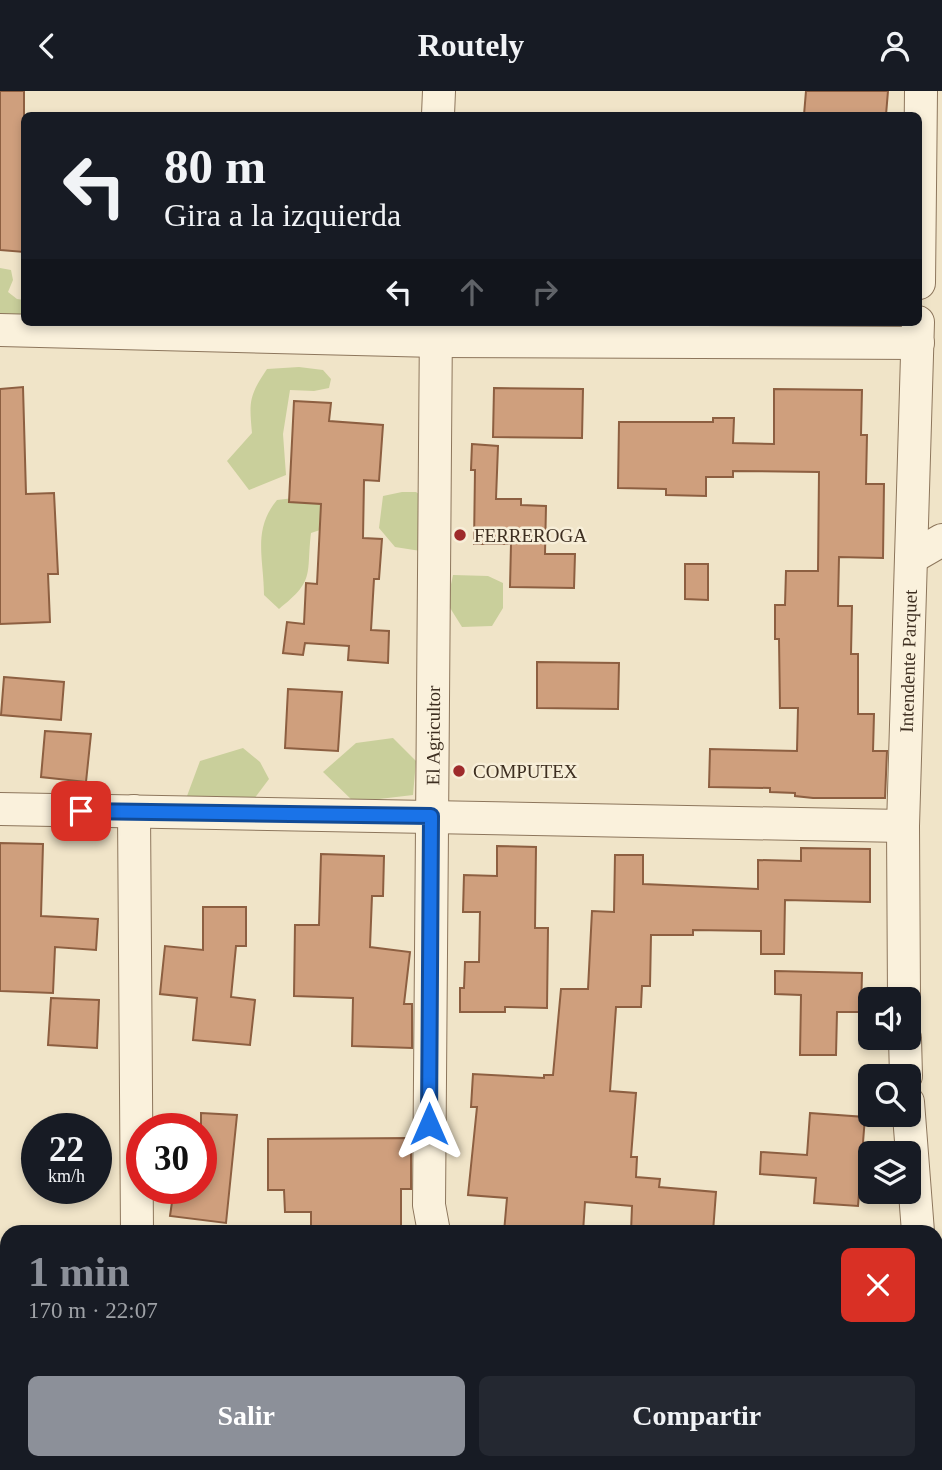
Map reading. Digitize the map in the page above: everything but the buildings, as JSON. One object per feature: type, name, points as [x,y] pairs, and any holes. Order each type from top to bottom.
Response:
[{"type":"street","points":[[438,112],[439,91]]},
{"type":"street","points":[[921,91],[921,112]]},
{"type":"street","points":[[0,330],[918,333]]},
{"type":"street","name":"El Agricultor","points":[[432,1225],[429,1205],[436,332]]},
{"type":"street","name":"Intendente Parquet","points":[[904,987],[903,826],[918,333]]},
{"type":"street","points":[[911,558],[942,540]]},
{"type":"street","points":[[0,809],[903,826]]},
{"type":"street","points":[[134,811],[137,1225]]},
{"type":"street","points":[[910,1127],[917,1225]]},
{"type":"green space","points":[[0,268],[11,270],[13,280],[8,292],[21,300],[21,322],[0,319]]},
{"type":"green space","points":[[299,367],[323,370],[331,379],[329,388],[314,391],[290,390],[283,434],[286,475],[249,490],[227,461],[252,433],[251,406],[254,393],[267,369]]},
{"type":"green space","points":[[416,492],[429,501],[427,552],[395,547],[379,528],[383,496]]},
{"type":"green space","points":[[320,495],[331,505],[320,530],[311,533],[307,576],[299,591],[279,609],[264,595],[261,545],[264,522],[277,500]]},
{"type":"green space","points":[[453,575],[488,576],[503,583],[503,608],[492,626],[462,627],[447,603]]},
{"type":"green space","points":[[393,738],[416,761],[413,795],[354,802],[323,772],[356,743]]},
{"type":"green space","points":[[243,748],[260,762],[269,779],[251,803],[219,805],[187,796],[200,761]]},
{"type":"place","name":"FERREROGA","points":[[460,535]]},
{"type":"place","name":"COMPUTEX","points":[[459,771]]},
{"type":"route","points":[[81,811],[431,816],[429,1124]]}]
